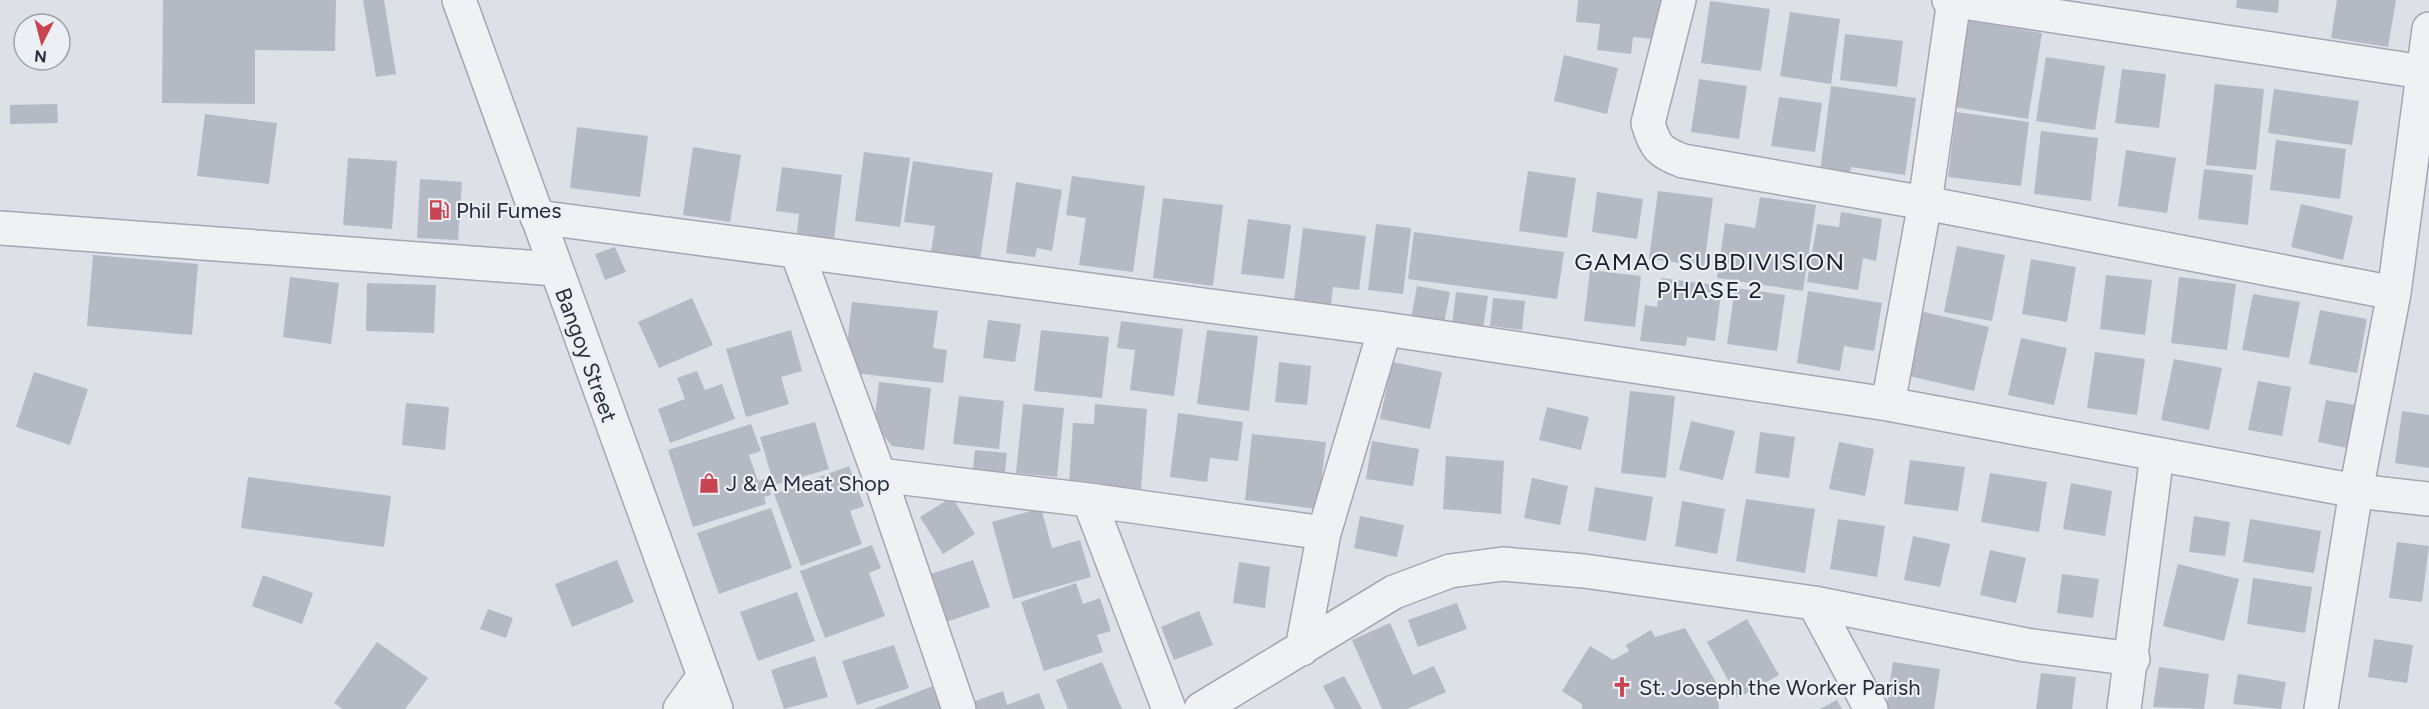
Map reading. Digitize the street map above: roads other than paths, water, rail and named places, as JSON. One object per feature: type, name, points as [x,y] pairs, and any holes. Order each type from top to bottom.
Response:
[{"type":"street","name":"Bangoy Street","points":[[459,0],[716,709]]},
{"type":"street","points":[[1679,0],[1648,123],[1654,142],[1665,154],[1683,161],[1925,203],[2394,293]]},
{"type":"street","points":[[1888,404],[1925,203],[1952,0],[2426,73]]},
{"type":"street","points":[[2321,709],[2356,491],[2394,293],[2426,73],[2429,29]]},
{"type":"street","points":[[537,217],[1385,329],[1888,404],[2356,491],[2429,499]]},
{"type":"street","points":[[0,228],[555,269]]},
{"type":"street","points":[[797,252],[879,475],[959,709]]},
{"type":"street","points":[[1302,649],[1324,534],[1385,329]]},
{"type":"street","points":[[2124,709],[2133,659],[2157,455]]},
{"type":"street","points":[[879,475],[1089,500],[1324,534]]},
{"type":"street","points":[[1089,500],[1169,709]]},
{"type":"street","points":[[1201,709],[1394,592],[1450,572],[1503,564],[1584,571],[1815,603],[2026,645],[2133,659]]},
{"type":"street","points":[[1815,603],[1871,709]]},
{"type":"street","points":[[680,709],[704,676]]},
{"type":"place","name":"Phil Fumes","points":[[439,210]]},
{"type":"place","name":"J & A Meat Shop","points":[[709,483]]},
{"type":"place","name":"St. Joseph the Worker Parish","points":[[1622,687]]},
{"type":"district","name":"GAMAO SUBDIVISION PHASE 2","points":[[1710,275]]}]
